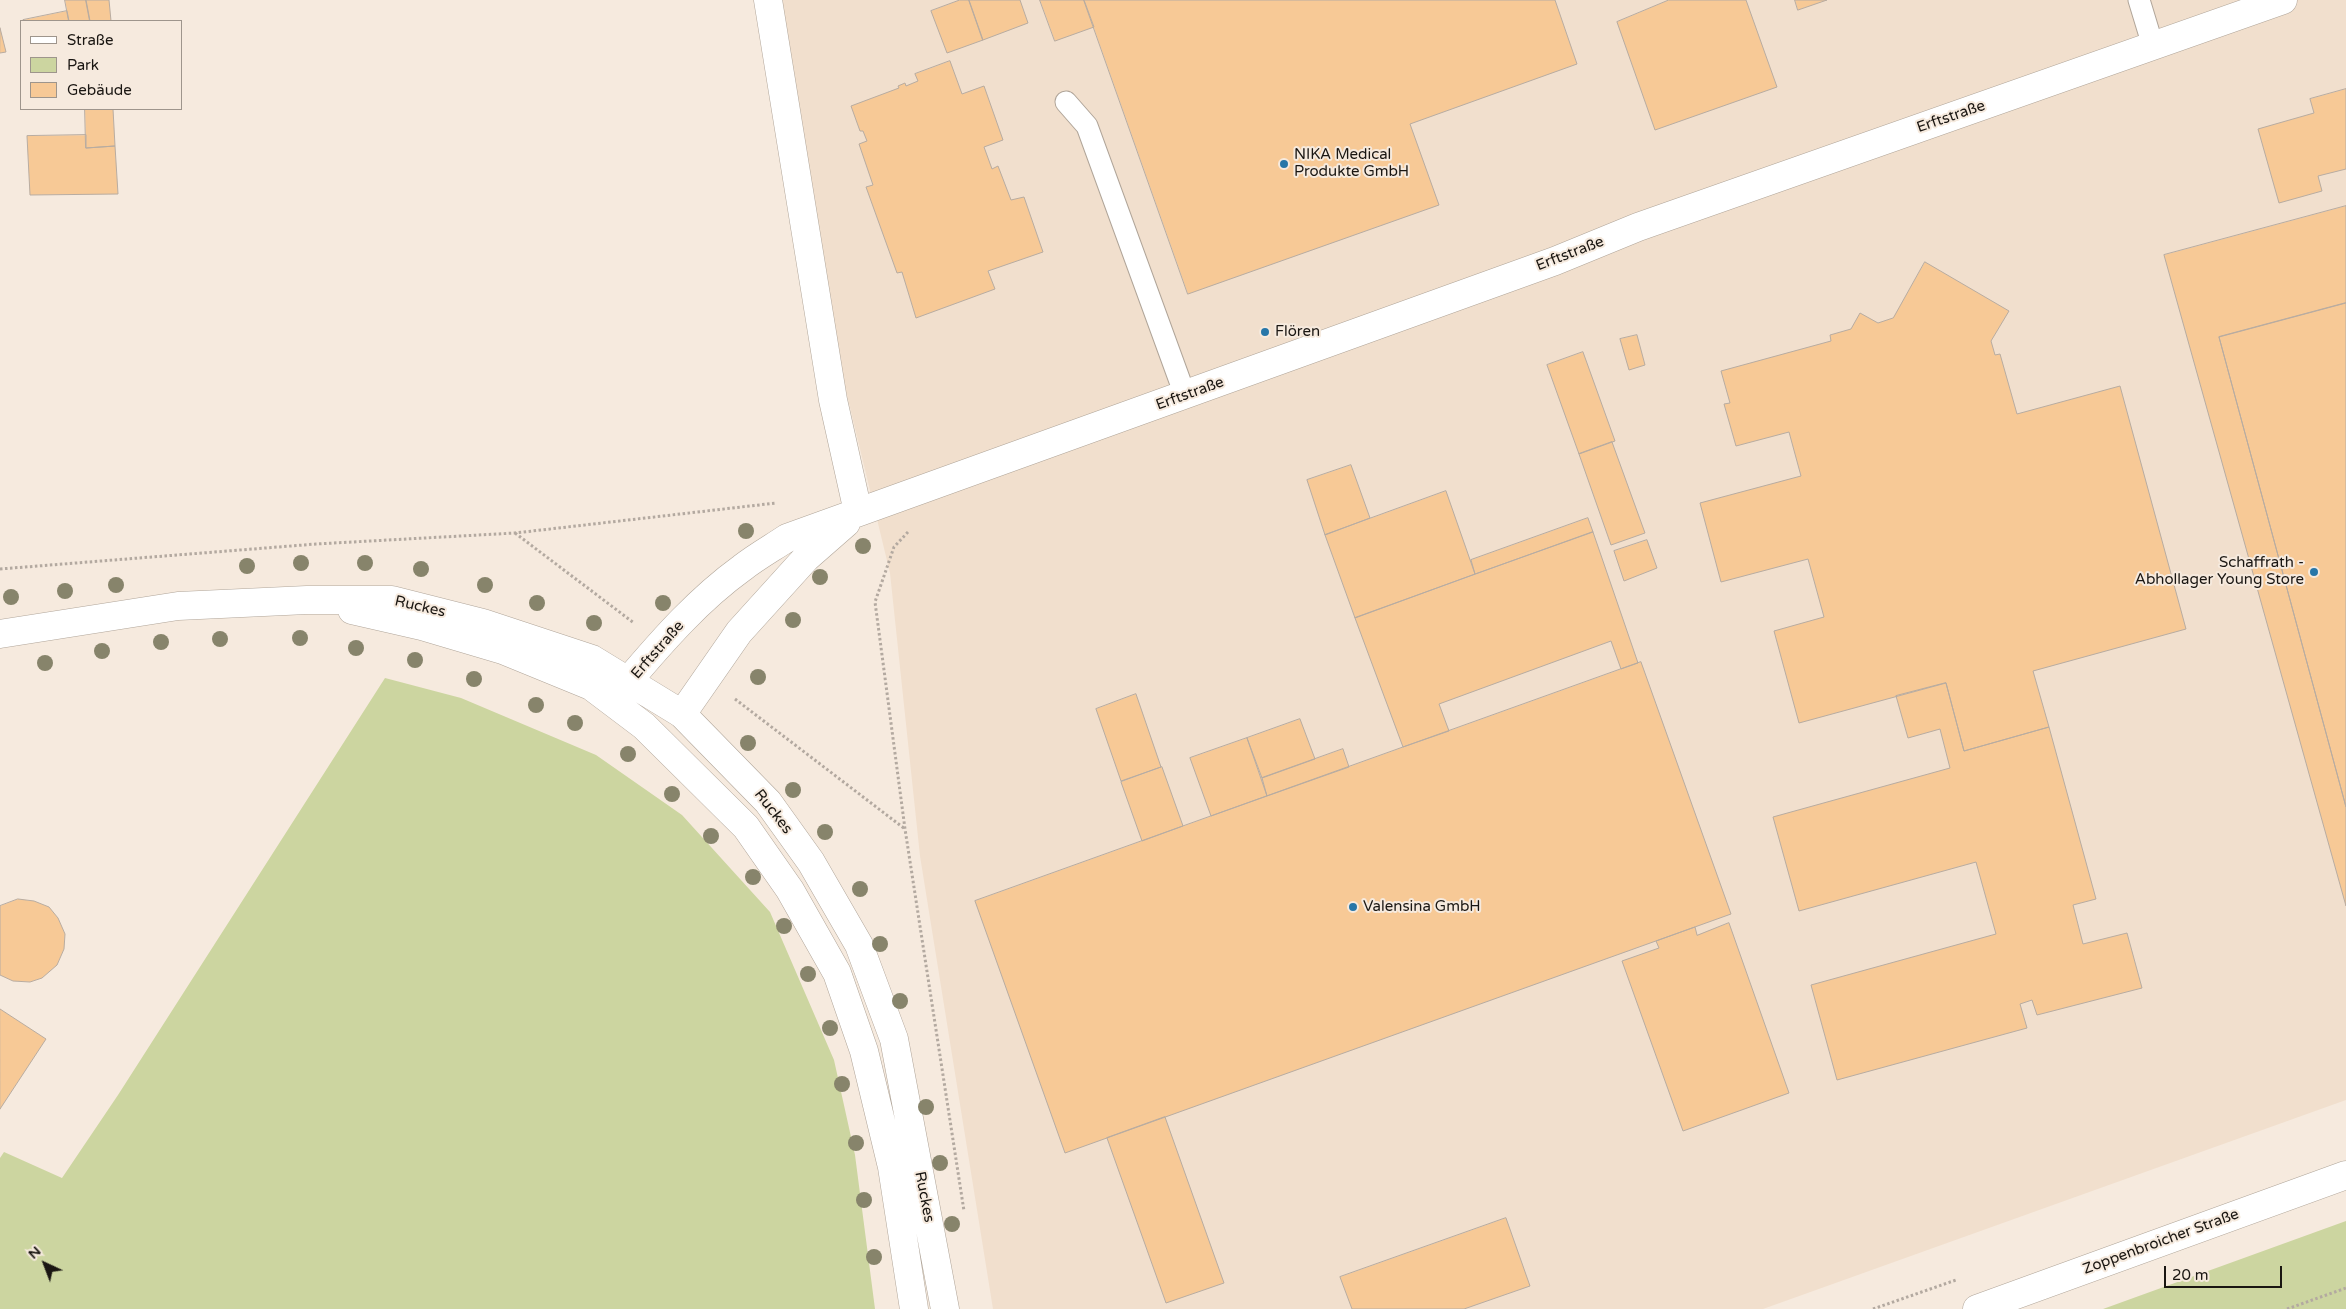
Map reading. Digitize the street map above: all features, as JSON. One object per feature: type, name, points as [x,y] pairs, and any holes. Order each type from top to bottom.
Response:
[{"type":"main road","points":[[768,0],[833,400],[858,512]]},
{"type":"main road","name":"Erftstraße","points":[[644,726],[629,680],[661,643],[698,605],[741,568],[787,538],[1555,261],[1638,227],[2283,0]]},
{"type":"main road","name":"Erftstraße","points":[[682,714],[745,626],[806,558],[858,512]]},
{"type":"main road","name":"Ruckes","points":[[307,600],[422,626],[503,650],[591,686],[644,726],[746,828],[790,890],[837,973],[864,1051],[892,1168],[914,1309]]},
{"type":"main road","name":"Ruckes","points":[[0,634],[178,606],[307,600],[392,600],[483,623],[592,659],[682,714],[768,802],[811,862],[859,945],[894,1039],[945,1309]]},
{"type":"main road","points":[[644,726],[682,714]]},
{"type":"main road","name":"Zoppenbroicher Straße","points":[[1976,1309],[2346,1175]]},
{"type":"lane","points":[[2139,0],[2153,46]]},
{"type":"lane","points":[[1066,102],[1087,126],[1185,395]]},
{"type":"path","points":[[0,569],[306,545],[515,533],[778,503]]},
{"type":"path","points":[[914,527],[894,547],[875,602],[905,829],[964,1212]]},
{"type":"path","points":[[2286,1309],[2346,1288]]},
{"type":"shaded area","points":[[772,0],[2346,0],[2346,1100],[1763,1309],[993,1309],[920,856],[890,573],[839,362]]},
{"type":"green space","points":[[385,678],[461,698],[596,755],[682,815],[770,912],[834,1060],[855,1155],[875,1309],[0,1309],[0,1158],[4,1152],[62,1178],[118,1095]]},
{"type":"green space","points":[[2346,1221],[2346,1309],[2103,1309]]},
{"type":"building","points":[[65,0],[86,0],[90,20],[69,20]]},
{"type":"building","points":[[86,0],[109,0],[111,20],[90,20]]},
{"type":"building","points":[[960,0],[969,0],[983,40],[947,53],[931,11]]},
{"type":"building","points":[[969,0],[1020,0],[1028,23],[983,40]]},
{"type":"building","points":[[1040,0],[1084,0],[1094,27],[1055,41]]},
{"type":"building","name":"NIKA Medical Produkte GmbH","points":[[1084,0],[1555,0],[1577,64],[1410,124],[1439,205],[1188,294]]},
{"type":"building","points":[[1669,0],[1746,0],[1777,87],[1655,130],[1617,22]]},
{"type":"building","points":[[1795,0],[1827,0],[1798,10]]},
{"type":"building","points":[[67,11],[69,20],[23,20]]},
{"type":"building","points":[[0,28],[6,52],[0,53]]},
{"type":"building","points":[[950,61],[962,94],[984,86],[1003,140],[984,147],[992,169],[998,166],[1011,200],[1024,197],[1043,252],[988,271],[995,289],[916,318],[902,272],[897,273],[866,187],[873,185],[859,144],[867,141],[863,131],[860,131],[851,106],[899,88],[898,86],[905,83],[906,86],[918,81],[915,74]]},
{"type":"building","points":[[2346,89],[2346,169],[2318,176],[2322,191],[2279,203],[2258,129],[2314,113],[2310,99]]},
{"type":"building","points":[[85,110],[113,110],[115,146],[86,148]]},
{"type":"building","points":[[86,135],[86,148],[115,146],[118,194],[30,195],[27,136]]},
{"type":"building","points":[[2346,206],[2346,303],[2219,337],[2346,807],[2346,906],[2164,255]]},
{"type":"building","points":[[1925,262],[2009,311],[1991,341],[1995,355],[2000,354],[2017,414],[2120,386],[2186,629],[2033,671],[2049,727],[1964,751],[1946,683],[1799,723],[1774,631],[1824,617],[1808,559],[1721,582],[1700,503],[1801,476],[1789,432],[1736,446],[1724,404],[1730,403],[1721,371],[1831,341],[1830,335],[1851,329],[1860,313],[1878,323],[1893,318]]},
{"type":"building","name":"Schaffrath - Abhollager Young Store","points":[[2346,303],[2346,807],[2219,337]]},
{"type":"building","points":[[1637,335],[1645,365],[1629,370],[1620,339]]},
{"type":"building","points":[[1583,352],[1615,441],[1579,454],[1547,365]]},
{"type":"building","points":[[1612,442],[1645,533],[1611,545],[1579,454]]},
{"type":"building","points":[[1351,465],[1370,518],[1325,535],[1307,480]]},
{"type":"building","points":[[1446,491],[1475,574],[1355,618],[1325,535]]},
{"type":"building","points":[[1588,518],[1593,532],[1475,574],[1471,560]]},
{"type":"building","points":[[1593,532],[1638,663],[1621,669],[1611,641],[1439,704],[1449,731],[1403,747],[1355,618]]},
{"type":"building","points":[[1647,540],[1657,568],[1624,581],[1614,551]]},
{"type":"building","name":"Valensina GmbH","points":[[1641,662],[1731,914],[1065,1153],[975,901]]},
{"type":"building","points":[[1946,683],[1964,751],[2049,727],[2096,899],[2073,905],[2083,944],[2127,933],[2142,988],[2037,1015],[2032,1000],[2020,1004],[2027,1028],[1837,1080],[1811,985],[1996,934],[1976,862],[1799,911],[1773,817],[1950,768],[1940,729],[1908,738],[1896,696]]},
{"type":"building","points":[[1136,694],[1161,767],[1121,781],[1096,709]]},
{"type":"building","points":[[1300,719],[1315,759],[1262,778],[1247,738]]},
{"type":"building","points":[[1247,738],[1267,796],[1211,816],[1190,758]]},
{"type":"building","points":[[1343,749],[1349,767],[1267,796],[1262,778]]},
{"type":"building","points":[[1162,767],[1183,826],[1142,841],[1121,782]]},
{"type":"building","points":[[18,899],[34,901],[49,907],[58,918],[65,934],[64,949],[57,965],[42,978],[30,982],[13,981],[0,975],[0,906]]},
{"type":"building","points":[[1729,923],[1789,1093],[1683,1131],[1622,961],[1659,948],[1656,941],[1695,927],[1697,935]]},
{"type":"building","points":[[0,1009],[46,1039],[0,1109]]},
{"type":"building","points":[[1165,1117],[1224,1283],[1166,1303],[1107,1138]]},
{"type":"building","points":[[1506,1218],[1530,1286],[1464,1309],[1352,1309],[1340,1277]]},
{"type":"place","name":"NIKA Medical Produkte GmbH","points":[[1284,164]]},
{"type":"place","name":"Flören","points":[[1265,332]]},
{"type":"place","name":"Schaffrath - Abhollager Young Store","points":[[2314,572]]},
{"type":"place","name":"Valensina GmbH","points":[[1353,907]]}]
